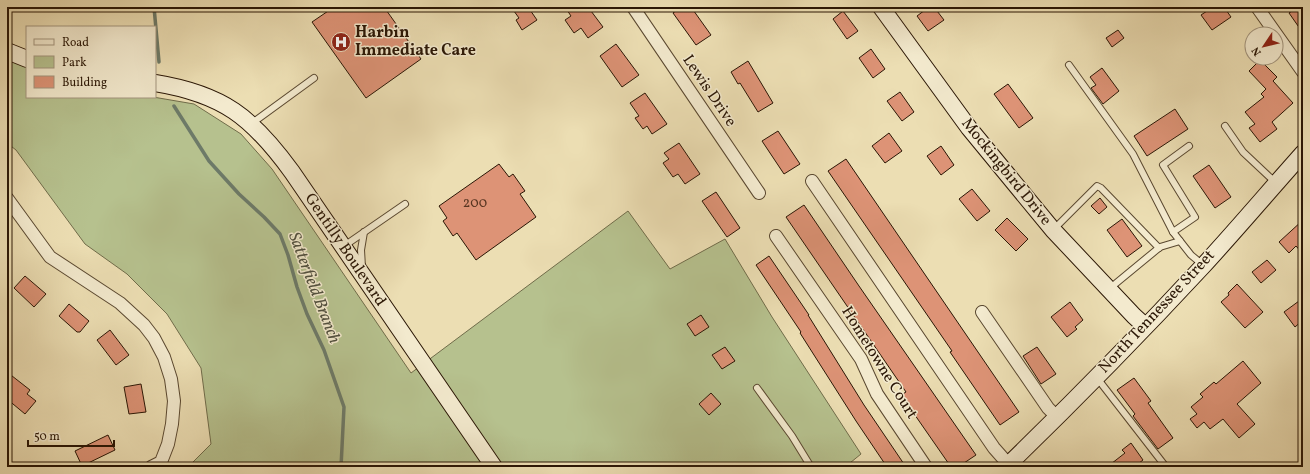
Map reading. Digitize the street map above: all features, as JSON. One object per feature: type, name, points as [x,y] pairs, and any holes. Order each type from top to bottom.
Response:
[{"type":"street","name":"Lewis Drive","points":[[633,7],[759,193]]},
{"type":"street","name":"Mockingbird Drive","points":[[881,7],[969,128],[1054,230],[1145,326]]},
{"type":"street","points":[[1257,7],[1303,72]]},
{"type":"street","points":[[7,51],[26,59]]},
{"type":"street","name":"Gentilly Boulevard","points":[[156,83],[197,92],[217,101],[239,114],[251,124],[283,160],[494,467]]},
{"type":"street","name":"North Tennessee Street","points":[[1008,466],[1203,265],[1303,153]]},
{"type":"street","points":[[812,181],[994,448],[1008,466]]},
{"type":"street","points":[[7,198],[50,257],[120,303],[140,321],[154,338],[164,357],[171,379],[174,401],[168,444],[159,465]]},
{"type":"street","name":"Hometowne Court","points":[[776,236],[861,358],[877,394],[926,467]]},
{"type":"street","points":[[982,312],[1048,408],[1057,417]]},
{"type":"lane","points":[[1069,65],[1133,154],[1173,232],[1191,254],[1203,265]]},
{"type":"lane","points":[[251,124],[314,78]]},
{"type":"lane","points":[[1225,126],[1243,152],[1276,183]]},
{"type":"lane","points":[[1173,232],[1195,217],[1163,166],[1189,146]]},
{"type":"lane","points":[[1054,230],[1097,186],[1101,188],[1159,248]]},
{"type":"lane","points":[[343,247],[405,204]]},
{"type":"lane","points":[[363,276],[361,261],[364,232]]},
{"type":"lane","points":[[1109,289],[1159,248],[1180,241]]},
{"type":"lane","points":[[1096,377],[1166,467]]},
{"type":"lane","points":[[757,388],[792,436],[811,467]]},
{"type":"green space","points":[[7,59],[26,67],[26,98],[156,98],[194,104],[241,134],[272,169],[411,373],[628,211],[670,269],[725,239],[772,317],[861,454],[845,467],[188,467],[211,444],[201,368],[167,314],[127,274],[85,244],[16,150],[7,143]]},
{"type":"building","points":[[334,7],[384,7],[421,59],[366,98],[312,22]]},
{"type":"building","points":[[511,7],[528,7],[537,20],[522,30],[516,20],[519,18]]},
{"type":"building","points":[[565,7],[588,7],[603,27],[588,38],[581,28],[574,33],[565,20],[571,16]]},
{"type":"building","points":[[681,7],[691,7],[711,35],[696,45],[673,13]]},
{"type":"building","points":[[929,7],[934,7],[944,20],[928,31],[917,16]]},
{"type":"building","points":[[1213,7],[1224,7],[1231,17],[1212,30],[1201,15]]},
{"type":"building","points":[[1298,7],[1303,7],[1303,33],[1289,13]]},
{"type":"building","points":[[843,11],[858,31],[847,39],[833,19]]},
{"type":"building","points":[[1118,30],[1124,38],[1112,47],[1106,38]]},
{"type":"building","points":[[616,44],[639,75],[622,87],[600,56]]},
{"type":"building","points":[[871,49],[885,69],[873,78],[859,58]]},
{"type":"building","points":[[748,61],[773,103],[758,112],[740,83],[738,84],[731,72]]},
{"type":"building","points":[[1254,66],[1266,66],[1277,77],[1273,81],[1293,103],[1272,122],[1277,129],[1260,142],[1249,128],[1255,124],[1245,112],[1264,97],[1261,94],[1266,89],[1249,71]]},
{"type":"building","points":[[1102,68],[1119,91],[1103,104],[1091,88],[1096,85],[1090,77]]},
{"type":"building","points":[[1008,84],[1033,118],[1019,128],[994,94]]},
{"type":"building","points":[[900,92],[914,112],[902,121],[887,101]]},
{"type":"building","points":[[645,93],[667,124],[652,134],[647,126],[643,129],[635,118],[639,116],[630,103]]},
{"type":"building","points":[[1175,109],[1188,129],[1147,156],[1134,136]]},
{"type":"building","points":[[778,131],[800,164],[784,174],[762,141]]},
{"type":"building","points":[[889,133],[902,151],[885,163],[872,146]]},
{"type":"building","points":[[679,143],[700,174],[685,184],[678,174],[673,177],[663,163],[669,159],[664,153]]},
{"type":"building","points":[[941,146],[954,165],[941,175],[927,156]]},
{"type":"building","points":[[846,159],[1019,412],[1000,425],[950,352],[952,351],[828,171]]},
{"type":"building","points":[[499,164],[509,177],[513,174],[525,191],[520,194],[536,217],[476,260],[457,233],[453,236],[443,221],[447,218],[439,206]]},
{"type":"building","points":[[1209,165],[1231,197],[1215,208],[1193,176]]},
{"type":"building","points":[[972,189],[990,211],[977,221],[959,199]]},
{"type":"building","points":[[716,192],[740,228],[727,237],[702,201]]},
{"type":"building","points":[[1100,198],[1107,207],[1099,214],[1091,206]]},
{"type":"building","points":[[804,205],[976,455],[958,467],[951,467],[901,395],[906,392],[786,217]]},
{"type":"building","points":[[1007,218],[1028,239],[1016,251],[995,230]]},
{"type":"building","points":[[1122,219],[1142,246],[1127,257],[1107,230]]},
{"type":"building","points":[[1303,220],[1303,254],[1296,246],[1289,253],[1279,242]]},
{"type":"building","points":[[769,256],[809,315],[864,405],[906,467],[887,467],[856,421],[800,333],[801,332],[756,265]]},
{"type":"building","points":[[1267,260],[1276,270],[1261,283],[1252,272]]},
{"type":"building","points":[[25,276],[46,294],[34,307],[14,288]]},
{"type":"building","points":[[1237,284],[1263,312],[1245,328],[1221,302],[1229,295],[1228,293]]},
{"type":"building","points":[[1299,301],[1303,306],[1303,320],[1295,327],[1284,312]]},
{"type":"building","points":[[1070,302],[1083,320],[1075,327],[1077,329],[1067,337],[1051,317]]},
{"type":"building","points":[[69,304],[89,321],[80,332],[77,332],[59,316]]},
{"type":"building","points":[[701,315],[709,327],[695,336],[687,324]]},
{"type":"building","points":[[110,330],[129,355],[116,365],[97,340]]},
{"type":"building","points":[[725,347],[735,361],[722,369],[712,355]]},
{"type":"building","points":[[1037,347],[1056,374],[1041,384],[1023,356]]},
{"type":"building","points":[[1243,361],[1261,383],[1237,404],[1255,424],[1239,438],[1223,419],[1210,429],[1204,422],[1197,428],[1190,419],[1197,414],[1191,407],[1203,397],[1200,394],[1214,382],[1216,384]]},
{"type":"building","points":[[7,372],[30,390],[27,394],[36,401],[25,414],[7,399]]},
{"type":"building","points":[[1134,378],[1151,401],[1148,403],[1173,438],[1158,449],[1133,416],[1135,414],[1117,390]]},
{"type":"building","points":[[141,384],[146,412],[129,414],[124,387]]},
{"type":"building","points":[[711,393],[721,404],[709,415],[699,404]]},
{"type":"building","points":[[108,435],[115,450],[82,466],[75,451]]},
{"type":"building","points":[[1131,443],[1143,460],[1134,467],[1107,467],[1125,453],[1122,450]]},
{"type":"waterway","name":"Satterfield Branch","points":[[154,7],[156,26]]},
{"type":"waterway","name":"Satterfield Branch","points":[[156,29],[159,62]]},
{"type":"waterway","name":"Satterfield Branch","points":[[174,106],[209,161],[239,194],[280,234],[288,255],[297,287],[307,314],[324,350],[344,407],[341,467]]},
{"type":"place","name":"Harbin Immediate Care","points":[[341,42]]}]
